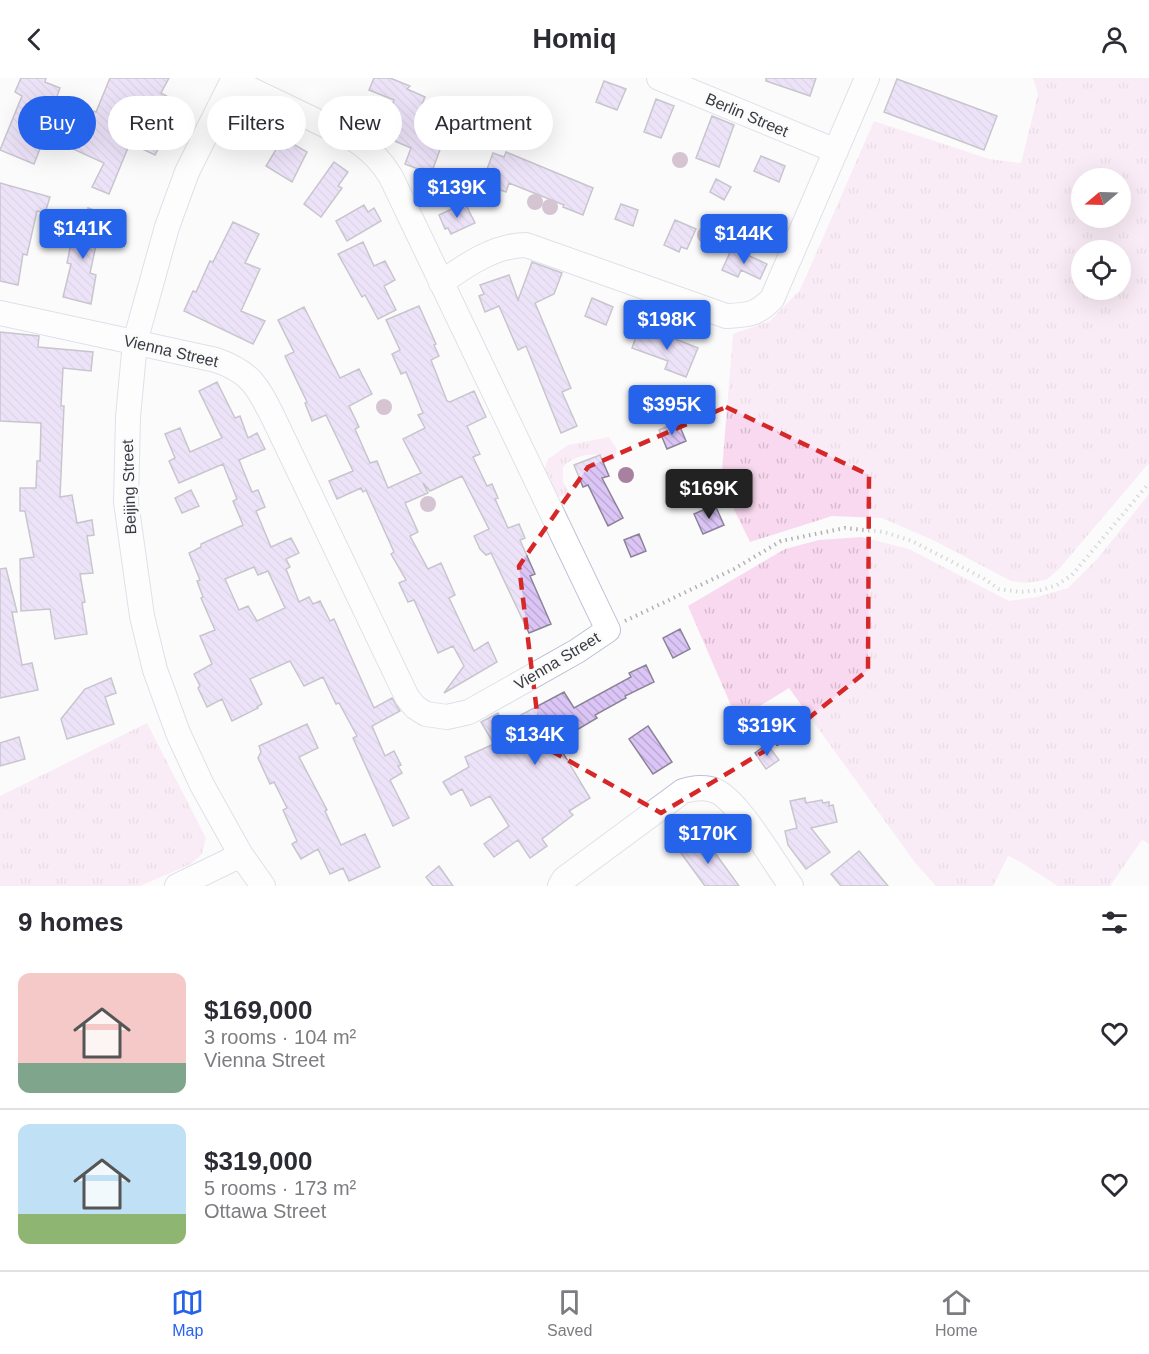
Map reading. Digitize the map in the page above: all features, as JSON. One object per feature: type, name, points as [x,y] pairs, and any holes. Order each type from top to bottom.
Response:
[{"type":"street","name":"Berlin Street","points":[[659,78],[836,152]]},
{"type":"street","points":[[441,283],[465,266],[492,253],[513,245],[526,245],[726,316],[747,315],[760,311],[772,299],[867,78]]},
{"type":"street","name":"Vienna Street","points":[[0,313],[230,365],[246,374],[274,419],[407,697],[426,714],[447,717],[469,712],[577,651],[608,630],[561,528],[391,177],[381,161],[354,139],[233,79]]},
{"type":"street","name":"Beijing Street","points":[[233,79],[187,172],[167,227],[135,342],[128,417],[126,502],[142,616],[155,670],[178,733],[202,785],[241,855],[263,886]]},
{"type":"street","points":[[560,886],[564,879],[683,791],[694,788],[718,792],[734,806],[790,886]]},
{"type":"street","points":[[177,886],[241,855]]},
{"type":"path","points":[[608,630],[734,569],[781,541],[845,528],[884,532],[912,541],[983,578],[999,589],[1020,592],[1041,590],[1057,585],[1072,575],[1149,483]]},
{"type":"highlighted area","points":[[726,407],[869,475],[868,670],[778,743],[661,813],[541,745],[519,566],[588,467]]},
{"type":"green space","points":[[1033,78],[1149,78],[1149,463],[1059,569],[1046,580],[1026,583],[1011,581],[935,541],[882,518],[832,516],[750,542],[721,483],[733,334],[770,321],[800,290],[874,121],[989,159],[1021,163],[1038,94]]},
{"type":"green space","points":[[609,437],[617,450],[614,460],[606,461],[601,455],[576,458],[563,467],[563,482],[570,494],[558,497],[548,490],[542,477],[548,459],[568,445]]},
{"type":"green space","points":[[1149,494],[1149,844],[1142,840],[1110,886],[1058,886],[1008,856],[993,886],[936,886],[916,864],[789,688],[744,716],[733,710],[688,606],[785,549],[819,540],[862,537],[909,549],[1009,601],[1037,597],[1068,588],[1098,558]]},
{"type":"green space","points":[[147,723],[206,838],[202,854],[191,864],[140,886],[0,886],[0,796]]},
{"type":"building","points":[[21,78],[46,78],[45,82],[60,88],[57,96],[22,96],[15,92]]},
{"type":"building","points":[[110,78],[169,78],[161,93],[166,96],[108,96],[108,150],[127,150],[109,194],[92,187],[104,163],[76,150],[96,150],[96,112]]},
{"type":"building","points":[[374,78],[390,78],[410,86],[407,89],[423,96],[414,96],[414,150],[440,150],[431,174],[405,164],[411,148],[402,144],[402,96],[384,96],[369,90]]},
{"type":"building","points":[[766,78],[816,78],[810,96],[766,81]]},
{"type":"building","points":[[897,79],[997,116],[984,150],[884,112]]},
{"type":"building","points":[[604,81],[626,89],[617,110],[596,102]]},
{"type":"building","points":[[656,99],[674,106],[661,138],[644,132]]},
{"type":"building","points":[[18,106],[18,150],[40,150],[34,164],[0,150]]},
{"type":"building","points":[[712,116],[734,125],[719,167],[696,158]]},
{"type":"building","points":[[145,150],[158,150],[155,155]]},
{"type":"building","points":[[276,150],[307,152],[292,182],[266,166]]},
{"type":"building","points":[[506,152],[593,188],[583,215],[509,183],[506,192],[482,183],[493,153],[504,157]]},
{"type":"building","points":[[761,156],[785,166],[779,182],[754,171]]},
{"type":"building","points":[[334,162],[348,172],[338,186],[342,188],[321,217],[304,204]]},
{"type":"building","points":[[716,179],[731,187],[724,200],[710,192]]},
{"type":"building","points":[[0,183],[50,197],[45,213],[37,211],[27,255],[23,254],[18,285],[0,281]]},
{"type":"building","points":[[465,203],[475,223],[451,234],[448,228],[445,229],[439,215]]},
{"type":"building","points":[[621,204],[638,210],[633,226],[615,219]]},
{"type":"building","points":[[364,205],[368,212],[374,208],[381,221],[347,241],[336,221]]},
{"type":"building","points":[[88,208],[103,213],[90,273],[96,275],[91,304],[63,297],[71,264],[67,263],[72,238],[74,235],[83,237]]},
{"type":"building","points":[[675,220],[696,229],[687,249],[681,247],[679,252],[664,245]]},
{"type":"building","points":[[233,222],[259,234],[245,263],[260,269],[241,311],[265,321],[253,344],[184,311]]},
{"type":"building","points":[[363,242],[374,266],[385,261],[395,280],[384,286],[396,310],[378,319],[365,295],[362,297],[338,254]]},
{"type":"building","points":[[732,248],[767,264],[760,279],[741,270],[738,277],[722,270]]},
{"type":"building","points":[[532,262],[562,273],[554,294],[535,303],[571,388],[562,392],[577,426],[561,433],[526,346],[518,350],[499,306],[485,312],[479,296],[484,294],[480,285],[509,275],[518,300]]},
{"type":"building","points":[[592,298],[613,307],[606,325],[585,316]]},
{"type":"building","points":[[419,306],[436,344],[434,345],[439,356],[431,360],[447,401],[450,402],[474,391],[486,417],[467,426],[480,454],[473,457],[487,486],[492,484],[498,498],[495,499],[508,528],[519,524],[525,538],[520,540],[535,574],[530,576],[551,624],[529,633],[491,553],[486,555],[480,549],[474,536],[489,529],[462,476],[430,491],[423,483],[428,493],[405,503],[418,532],[410,536],[428,569],[441,563],[455,595],[449,598],[474,651],[488,642],[497,662],[444,693],[464,666],[453,646],[438,653],[414,600],[408,602],[399,583],[406,580],[391,554],[394,552],[366,490],[363,492],[361,488],[337,499],[329,481],[353,471],[326,415],[312,421],[305,403],[307,402],[285,356],[294,352],[278,320],[304,307],[340,378],[359,369],[372,394],[349,406],[359,427],[355,429],[370,463],[377,461],[388,488],[421,473],[403,439],[425,428],[418,415],[423,413],[406,372],[401,374],[392,354],[400,350],[386,320]]},
{"type":"building","points":[[648,328],[698,348],[686,377],[665,369],[668,361],[632,348],[638,331],[646,334]]},
{"type":"building","points":[[0,332],[39,336],[38,347],[93,352],[91,371],[63,368],[61,406],[64,406],[60,497],[72,495],[77,523],[92,520],[94,535],[87,536],[93,573],[80,574],[87,634],[55,639],[50,609],[21,611],[20,559],[34,557],[25,511],[20,511],[20,488],[36,488],[37,461],[40,461],[41,423],[0,421]]},
{"type":"building","points":[[217,382],[235,418],[240,416],[248,438],[257,433],[265,449],[239,460],[252,492],[258,490],[265,507],[256,511],[271,547],[291,538],[299,553],[286,559],[290,567],[286,569],[299,602],[309,597],[313,604],[320,601],[330,621],[334,619],[374,708],[392,698],[400,711],[372,726],[385,756],[394,751],[401,765],[398,766],[402,773],[390,780],[409,818],[393,826],[353,738],[357,736],[339,703],[336,704],[323,677],[304,686],[290,661],[250,679],[262,704],[232,721],[222,699],[207,707],[198,688],[200,686],[194,674],[212,664],[200,636],[215,630],[201,598],[203,597],[197,581],[200,580],[189,553],[201,547],[201,544],[243,525],[233,501],[237,499],[223,464],[179,483],[169,461],[175,458],[165,434],[180,428],[190,452],[222,438],[199,391]],"holes":[[[254,567],[258,575],[268,571],[285,608],[257,621],[248,606],[239,610],[225,579]]]},
{"type":"building","points":[[678,422],[686,441],[667,449],[659,430]]},
{"type":"building","points":[[600,455],[609,476],[602,478],[623,518],[608,526],[588,485],[583,487],[574,465]]},
{"type":"building","points":[[191,490],[199,506],[182,513],[175,498]]},
{"type":"building","points":[[715,505],[724,525],[703,534],[694,514]]},
{"type":"building","points":[[639,534],[646,551],[631,557],[624,540]]},
{"type":"building","points":[[6,568],[17,612],[12,612],[22,665],[32,663],[38,690],[0,698],[0,569]]},
{"type":"building","points":[[680,629],[690,649],[673,658],[663,638]]},
{"type":"building","points":[[646,665],[654,682],[625,696],[626,698],[595,715],[597,718],[563,738],[566,745],[560,748],[590,798],[569,811],[573,815],[542,839],[547,846],[530,858],[518,840],[494,857],[484,844],[509,826],[490,796],[471,806],[462,789],[451,795],[443,782],[469,767],[465,757],[494,744],[481,722],[498,713],[504,724],[564,692],[574,708],[631,677],[629,673]]},
{"type":"building","points":[[111,678],[116,693],[105,697],[114,724],[67,739],[61,719],[85,689]]},
{"type":"building","points":[[307,724],[318,748],[299,757],[327,810],[325,811],[341,845],[365,834],[380,867],[349,881],[343,868],[330,874],[318,849],[301,859],[292,844],[297,841],[283,810],[287,808],[274,782],[270,784],[258,758],[261,752],[259,746]]},
{"type":"building","points":[[648,726],[672,762],[653,774],[629,739]]},
{"type":"building","points":[[19,737],[25,759],[0,766],[0,743]]},
{"type":"building","points":[[767,744],[779,760],[766,769],[755,753]]},
{"type":"building","points":[[805,798],[806,803],[822,800],[823,803],[829,802],[829,806],[833,805],[837,822],[811,828],[830,852],[806,869],[788,845],[785,831],[797,828],[790,801]]},
{"type":"building","points":[[702,835],[739,886],[705,886],[681,853]]},
{"type":"building","points":[[859,851],[888,886],[841,886],[831,874]]},
{"type":"building","points":[[439,866],[453,886],[433,886],[426,877]]}]
